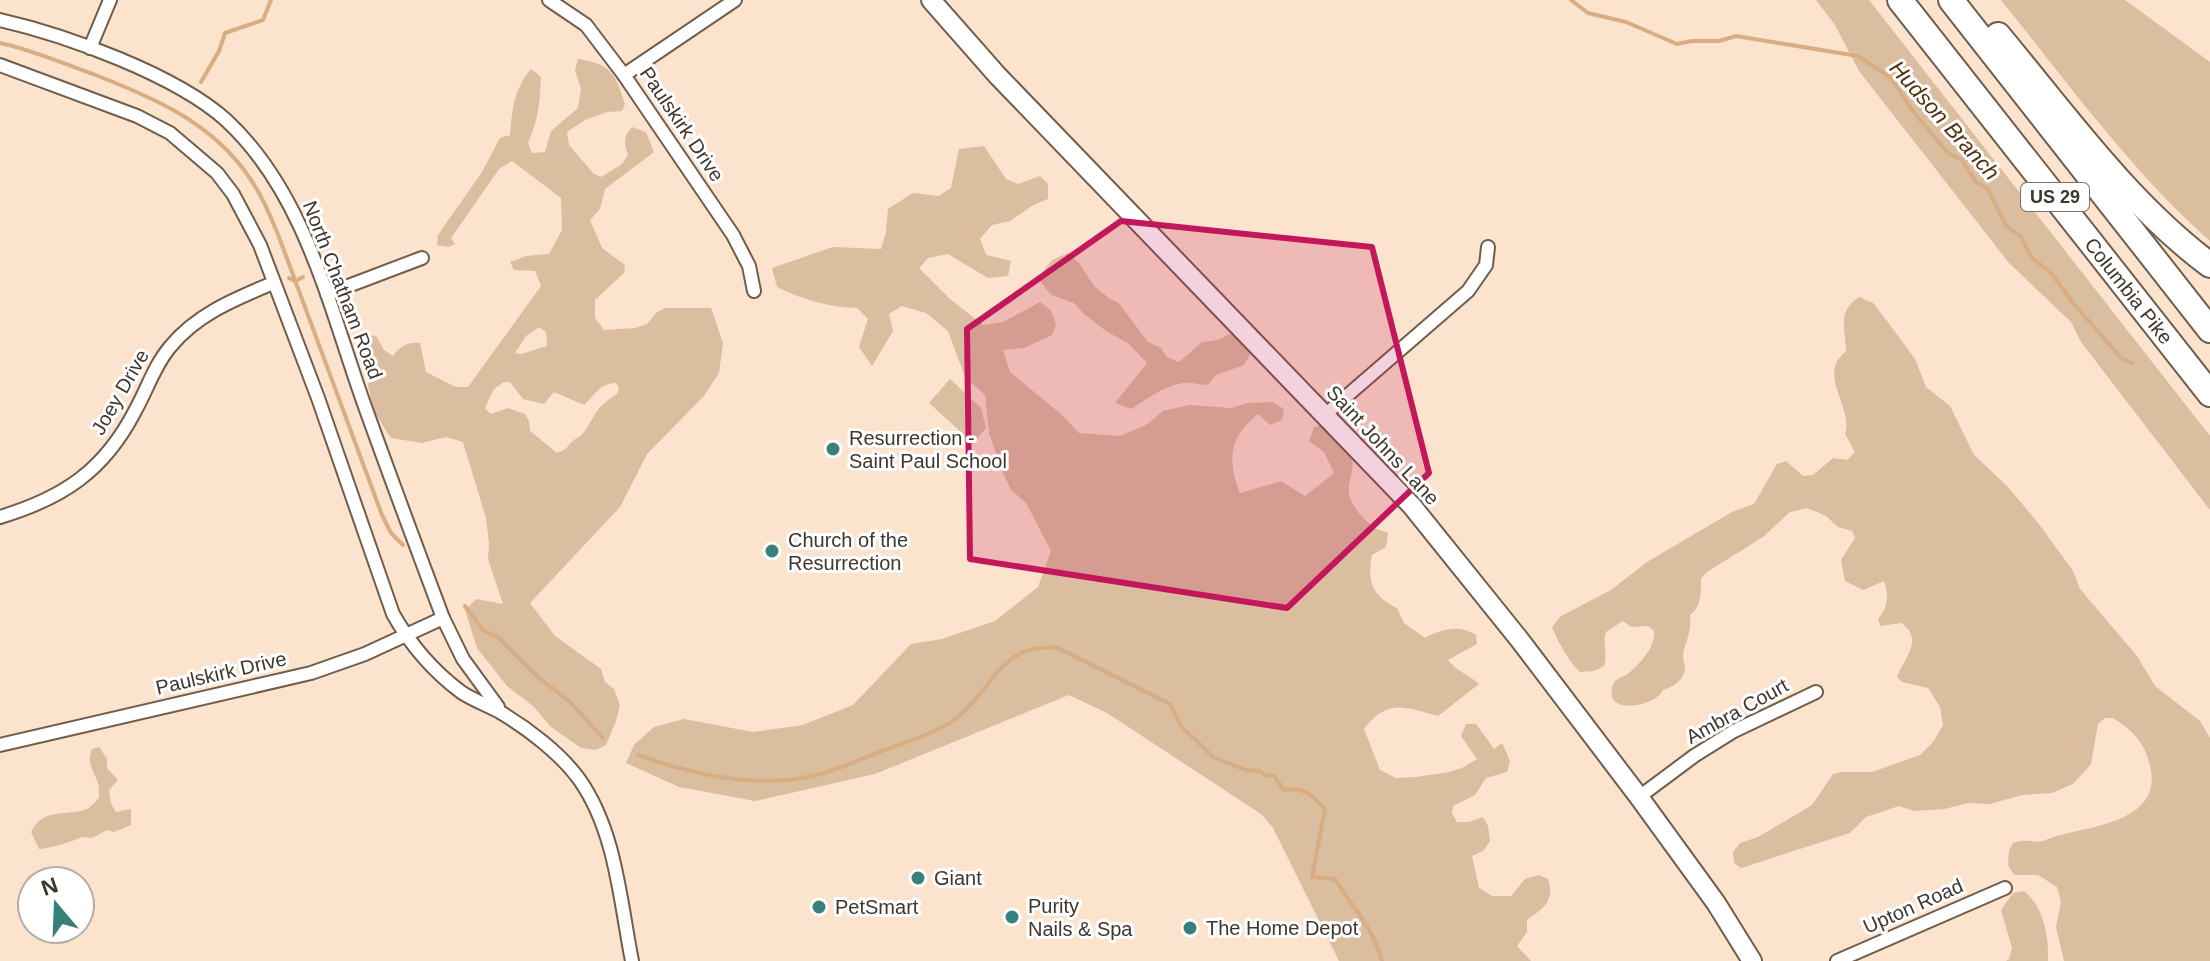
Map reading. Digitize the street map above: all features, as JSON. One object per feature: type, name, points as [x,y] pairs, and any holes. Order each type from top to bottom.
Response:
[{"type":"highway","name":"Columbia Pike","points":[[1900,0],[2210,394]]},
{"type":"highway","name":"Columbia Pike","points":[[1951,0],[2210,330]]},
{"type":"highway","points":[[1969,0],[2134,196],[2210,265]]},
{"type":"street","points":[[90,48],[110,0]]},
{"type":"street","name":"Paulskirk Drive","points":[[549,0],[586,25],[624,75],[733,235],[749,266],[754,291]]},
{"type":"street","points":[[624,75],[735,0]]},
{"type":"street","name":"Saint Johns Lane","points":[[931,0],[997,75],[1412,506],[1639,797],[1716,903],[1752,961]]},
{"type":"street","name":"North Chatham Road","points":[[0,20],[90,48],[196,98],[225,119],[270,170],[286,198],[327,294],[443,618],[463,659],[502,713]]},
{"type":"street","name":"North Chatham Road","points":[[0,65],[137,116],[170,133],[217,173],[240,206],[260,245],[318,398],[393,614],[405,635],[437,671],[463,693],[502,713],[564,762],[591,798],[605,831],[613,862],[632,961]]},
{"type":"street","points":[[1326,414],[1468,291],[1486,265],[1488,247]]},
{"type":"street","points":[[327,294],[422,258]]},
{"type":"street","name":"Joey Drive","points":[[0,517],[55,497],[81,480],[123,434],[155,368],[185,331],[208,313],[273,283]]},
{"type":"street","name":"Paulskirk Drive","points":[[0,745],[311,673],[356,658],[443,618]]},
{"type":"street","name":"Ambra Court","points":[[1639,797],[1734,731],[1816,692]]},
{"type":"street","name":"Upton Road","points":[[1837,961],[2005,888]]},
{"type":"highlighted area","points":[[1121,221],[1372,247],[1429,473],[1287,608],[970,559],[967,329]]},
{"type":"shaded area","points":[[1816,0],[1869,0],[2210,436],[2210,510],[2081,342],[2071,322],[2009,263],[1859,71],[1835,25]]},
{"type":"shaded area","points":[[2001,0],[2125,0],[2210,62],[2210,241],[2127,156]]},
{"type":"shaded area","points":[[578,59],[605,68],[615,78],[625,104],[622,111],[607,112],[585,120],[567,132],[569,145],[593,173],[601,177],[622,164],[628,155],[625,140],[632,127],[646,132],[654,152],[605,189],[600,209],[590,220],[602,248],[625,265],[624,273],[595,300],[595,318],[604,330],[635,328],[647,324],[665,308],[711,308],[723,343],[719,373],[703,397],[647,454],[620,507],[530,603],[555,636],[601,669],[605,682],[614,689],[620,705],[616,721],[606,745],[596,750],[581,748],[551,727],[533,706],[507,686],[477,648],[465,610],[476,599],[503,604],[488,559],[486,518],[463,442],[446,437],[422,443],[391,438],[375,413],[368,386],[370,364],[363,347],[365,334],[376,336],[384,350],[393,356],[405,345],[420,343],[426,372],[456,387],[468,387],[541,286],[535,271],[514,270],[510,262],[526,256],[549,254],[562,230],[561,198],[512,161],[499,169],[451,238],[455,244],[449,247],[437,245],[438,235],[482,172],[500,138],[510,135],[517,92],[531,69],[541,77],[538,111],[528,143],[532,153],[545,152],[551,131],[578,108],[581,89],[575,70]],"holes":[[[539,327],[546,332],[547,346],[515,353],[526,336]],[[504,382],[510,382],[523,399],[544,404],[554,392],[584,405],[606,385],[616,383],[619,388],[617,394],[597,411],[582,434],[557,453],[530,431],[525,414],[508,408],[491,414],[485,408],[494,389]]]},
{"type":"shaded area","points":[[984,146],[1006,179],[1018,184],[1040,176],[1048,184],[1048,199],[1010,221],[992,225],[980,239],[986,255],[1011,261],[1008,276],[988,278],[948,254],[928,258],[919,268],[950,299],[983,325],[1003,322],[1040,302],[1051,310],[1056,325],[1052,335],[1024,348],[1003,350],[1010,372],[1079,433],[1120,436],[1146,425],[1163,411],[1189,405],[1231,408],[1248,403],[1272,402],[1284,409],[1282,420],[1270,425],[1258,414],[1236,440],[1232,460],[1240,493],[1281,481],[1305,496],[1334,473],[1324,452],[1309,441],[1314,427],[1330,424],[1351,456],[1353,466],[1349,494],[1354,506],[1370,524],[1388,532],[1386,547],[1372,555],[1370,573],[1377,593],[1397,608],[1404,623],[1425,638],[1450,629],[1476,635],[1477,644],[1448,660],[1479,684],[1438,716],[1407,708],[1389,709],[1372,719],[1364,729],[1380,770],[1396,778],[1449,772],[1477,759],[1461,736],[1466,724],[1476,724],[1494,749],[1502,743],[1510,761],[1507,772],[1486,778],[1475,795],[1453,806],[1452,813],[1457,822],[1483,817],[1488,826],[1490,841],[1483,851],[1472,856],[1479,888],[1492,896],[1511,896],[1525,879],[1539,875],[1548,879],[1549,898],[1543,908],[1527,920],[1527,932],[1517,946],[1531,961],[1339,961],[1273,828],[1261,814],[1107,713],[1069,695],[875,774],[755,801],[679,787],[626,763],[634,745],[654,727],[684,719],[753,732],[803,725],[853,705],[911,644],[942,639],[995,621],[1038,587],[1051,551],[1026,503],[1011,490],[1003,473],[989,433],[985,395],[965,377],[948,331],[926,313],[902,306],[889,314],[893,331],[872,366],[859,347],[868,319],[857,308],[816,302],[777,287],[772,268],[833,247],[881,249],[888,209],[913,193],[939,196],[951,188],[959,149]]},
{"type":"shaded area","points":[[1068,253],[1079,263],[1094,286],[1118,302],[1148,342],[1161,348],[1167,357],[1179,362],[1202,342],[1218,340],[1229,334],[1247,340],[1251,353],[1244,365],[1216,375],[1208,385],[1186,383],[1169,387],[1131,409],[1115,403],[1147,363],[1129,344],[1106,331],[1074,303],[1051,295],[1038,278],[1052,260]]},
{"type":"shaded area","points":[[1859,297],[1873,303],[1887,321],[1915,359],[1926,387],[1950,406],[1974,455],[2007,486],[2039,524],[2073,571],[2080,589],[2137,656],[2155,686],[2200,721],[2210,738],[2210,961],[2064,961],[2056,927],[2061,901],[2057,887],[2038,875],[2014,875],[2008,865],[2013,843],[2043,841],[2107,824],[2135,810],[2145,800],[2151,787],[2151,771],[2143,746],[2113,718],[2105,718],[2098,724],[2091,764],[2073,784],[2052,793],[2022,795],[1990,804],[1969,803],[1944,809],[1914,811],[1899,806],[1866,817],[1850,833],[1741,868],[1734,863],[1733,852],[1740,843],[1758,837],[1812,805],[1833,774],[1872,772],[1920,755],[1933,742],[1943,725],[1940,707],[1928,688],[1902,682],[1897,677],[1912,642],[1908,629],[1901,623],[1880,626],[1878,619],[1887,601],[1884,581],[1863,590],[1845,581],[1841,560],[1855,538],[1852,531],[1838,527],[1826,516],[1807,508],[1790,512],[1763,537],[1701,578],[1699,603],[1690,615],[1683,654],[1683,676],[1651,700],[1633,706],[1616,702],[1612,697],[1615,682],[1628,674],[1650,649],[1654,631],[1648,626],[1631,627],[1623,621],[1606,632],[1604,666],[1594,671],[1580,672],[1560,644],[1552,627],[1561,616],[1611,590],[1647,562],[1732,512],[1754,504],[1777,464],[1786,461],[1803,476],[1813,475],[1833,458],[1847,460],[1855,452],[1845,434],[1845,413],[1834,371],[1846,351],[1844,329],[1847,309]]},
{"type":"shaded area","points":[[950,379],[981,408],[986,428],[973,443],[929,403]]},
{"type":"shaded area","points":[[99,747],[107,759],[107,768],[118,780],[109,790],[111,804],[116,812],[131,809],[131,825],[114,832],[107,830],[92,838],[81,837],[39,849],[31,832],[36,824],[54,814],[86,809],[99,798],[90,759],[92,749]]},
{"type":"shaded area","points":[[2024,891],[2041,914],[2048,961],[2006,961],[2012,948],[2001,910],[2013,893]]},
{"type":"waterway","points":[[201,82],[219,51],[225,33],[263,20],[271,0]]},
{"type":"waterway","name":"Hudson Branch","points":[[1571,0],[1588,13],[1626,22],[1677,44],[1719,41],[1736,36],[1858,56],[1891,78],[1915,114],[1948,153],[1962,160],[1976,182],[1988,189],[2006,226],[2021,237],[2031,257],[2051,273],[2122,359],[2132,363]]},
{"type":"waterway","points":[[0,43],[93,74],[159,102],[199,126],[234,158],[254,184],[269,214],[382,515],[391,533],[403,545]]},
{"type":"waterway","points":[[289,278],[295,281],[303,277]]},
{"type":"waterway","points":[[465,606],[483,630],[499,638],[539,678],[569,701],[603,738]]},
{"type":"waterway","points":[[638,755],[724,778],[768,781],[821,774],[944,726],[959,716],[1011,659],[1039,648],[1058,648],[1170,704],[1181,726],[1213,757],[1246,770],[1274,776],[1284,790],[1303,791],[1316,800],[1325,809],[1312,877],[1335,879],[1367,927],[1382,961]]},
{"type":"place","name":"Resurrection - Saint Paul School","points":[[833,449]]},
{"type":"place","name":"Church of the Resurrection","points":[[772,551]]},
{"type":"place","name":"Giant","points":[[918,878]]},
{"type":"place","name":"PetSmart","points":[[819,907]]},
{"type":"place","name":"Purity Nails & Spa","points":[[1012,917]]},
{"type":"place","name":"The Home Depot","points":[[1190,928]]}]
